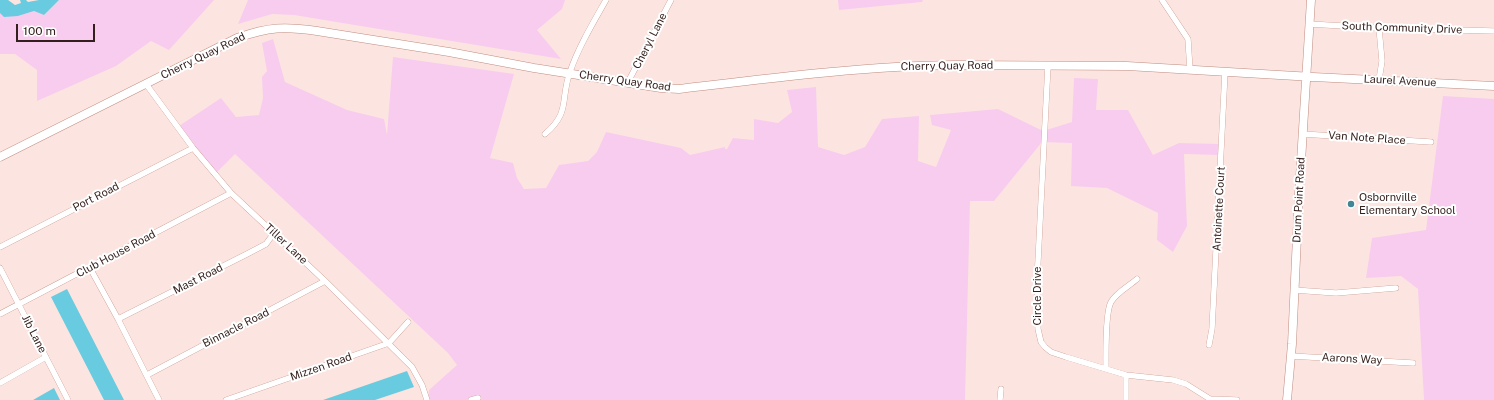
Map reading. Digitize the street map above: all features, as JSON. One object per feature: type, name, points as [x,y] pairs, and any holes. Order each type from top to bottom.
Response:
[{"type":"street","points":[[545,134],[555,125],[563,110],[569,73],[606,0]]},
{"type":"street","name":"Cheryl Lane","points":[[628,82],[671,0]]},
{"type":"street","points":[[1162,0],[1188,39],[1190,70]]},
{"type":"street","name":"Drum Point Road","points":[[1287,400],[1291,356],[1302,134],[1311,0]]},
{"type":"street","name":"South Community Drive","points":[[1309,24],[1379,28],[1494,31]]},
{"type":"street","name":"Cherry Quay Road","points":[[0,157],[237,38],[257,31],[279,27],[317,31],[662,88],[679,89],[830,72],[921,65],[1127,66],[1306,77]]},
{"type":"street","points":[[1379,28],[1382,61],[1379,80]]},
{"type":"street","name":"Circle Drive","points":[[1048,65],[1038,273],[1038,329],[1041,342],[1051,352],[1126,375],[1173,380],[1186,384],[1210,399],[1237,400]]},
{"type":"street","name":"Antoinette Court","points":[[1209,345],[1213,314],[1225,72]]},
{"type":"street","name":"Laurel Avenue","points":[[1306,77],[1494,86]]},
{"type":"street","name":"Tiller Lane","points":[[146,84],[193,148],[231,193],[389,343],[412,367],[422,385],[427,400]]},
{"type":"street","name":"Van Note Place","points":[[1302,134],[1431,142]]},
{"type":"street","name":"Port Road","points":[[0,247],[193,148]]},
{"type":"street","name":"Club House Road","points":[[0,314],[231,193]]},
{"type":"street","name":"Mast Road","points":[[118,319],[266,244],[274,233]]},
{"type":"street","name":"Jib Lane","points":[[0,268],[68,400]]},
{"type":"street","points":[[90,268],[159,400]]},
{"type":"street","points":[[1106,368],[1108,315],[1111,302],[1120,292],[1137,279]]},
{"type":"street","name":"Binnacle Road","points":[[147,375],[325,282]]},
{"type":"street","points":[[1294,290],[1336,293],[1396,288]]},
{"type":"street","name":"Mizzen Road","points":[[226,400],[389,343],[408,322]]},
{"type":"street","name":"Aarons Way","points":[[1291,356],[1413,363]]},
{"type":"street","points":[[0,383],[46,357]]},
{"type":"street","points":[[1126,375],[1126,400]]},
{"type":"street","points":[[1000,400],[1001,389]]},
{"type":"street","points":[[471,400],[478,398]]},
{"type":"shaded area","points":[[59,0],[214,0],[169,50],[151,41],[116,66],[37,101],[37,70],[15,54],[0,54],[0,13],[18,16],[34,11],[44,15]]},
{"type":"shaded area","points":[[248,0],[565,0],[562,9],[537,30],[561,59],[294,15],[272,14],[238,24]]},
{"type":"shaded area","points":[[838,0],[923,0],[922,2],[839,10]]},
{"type":"shaded area","points":[[273,39],[285,82],[347,110],[384,119],[387,135],[393,57],[514,74],[490,158],[513,163],[517,178],[524,189],[546,188],[559,165],[588,161],[597,152],[606,132],[681,148],[690,155],[725,147],[725,149],[727,149],[733,138],[754,140],[754,119],[778,123],[792,112],[787,90],[816,87],[818,147],[844,155],[865,147],[882,119],[919,116],[918,161],[936,167],[951,130],[932,125],[930,115],[998,109],[1043,131],[1072,122],[1074,78],[1098,79],[1096,110],[1128,110],[1153,155],[1179,143],[1222,144],[1221,155],[1184,154],[1187,226],[1173,252],[1157,240],[1158,213],[1107,188],[1071,186],[1072,143],[1042,142],[994,201],[970,201],[965,400],[428,400],[429,390],[457,365],[448,353],[235,154],[214,175],[176,128],[221,98],[236,117],[259,115],[263,98],[262,77],[267,71],[262,43]]},
{"type":"shaded area","points":[[1443,96],[1494,99],[1494,400],[1424,400],[1418,289],[1401,276],[1366,278],[1372,238],[1426,230]]},
{"type":"water","points":[[0,0],[8,0],[15,5],[21,3],[20,0],[26,0],[28,2],[39,0],[59,0],[44,15],[34,11],[18,16],[4,17],[0,13]]},
{"type":"water","points":[[67,289],[124,400],[104,400],[51,297]]},
{"type":"water","points":[[407,371],[414,387],[375,400],[323,400]]},
{"type":"water","points":[[54,388],[60,400],[33,400]]},
{"type":"place","name":"Osbornville Elementary School","points":[[1351,204]]}]
